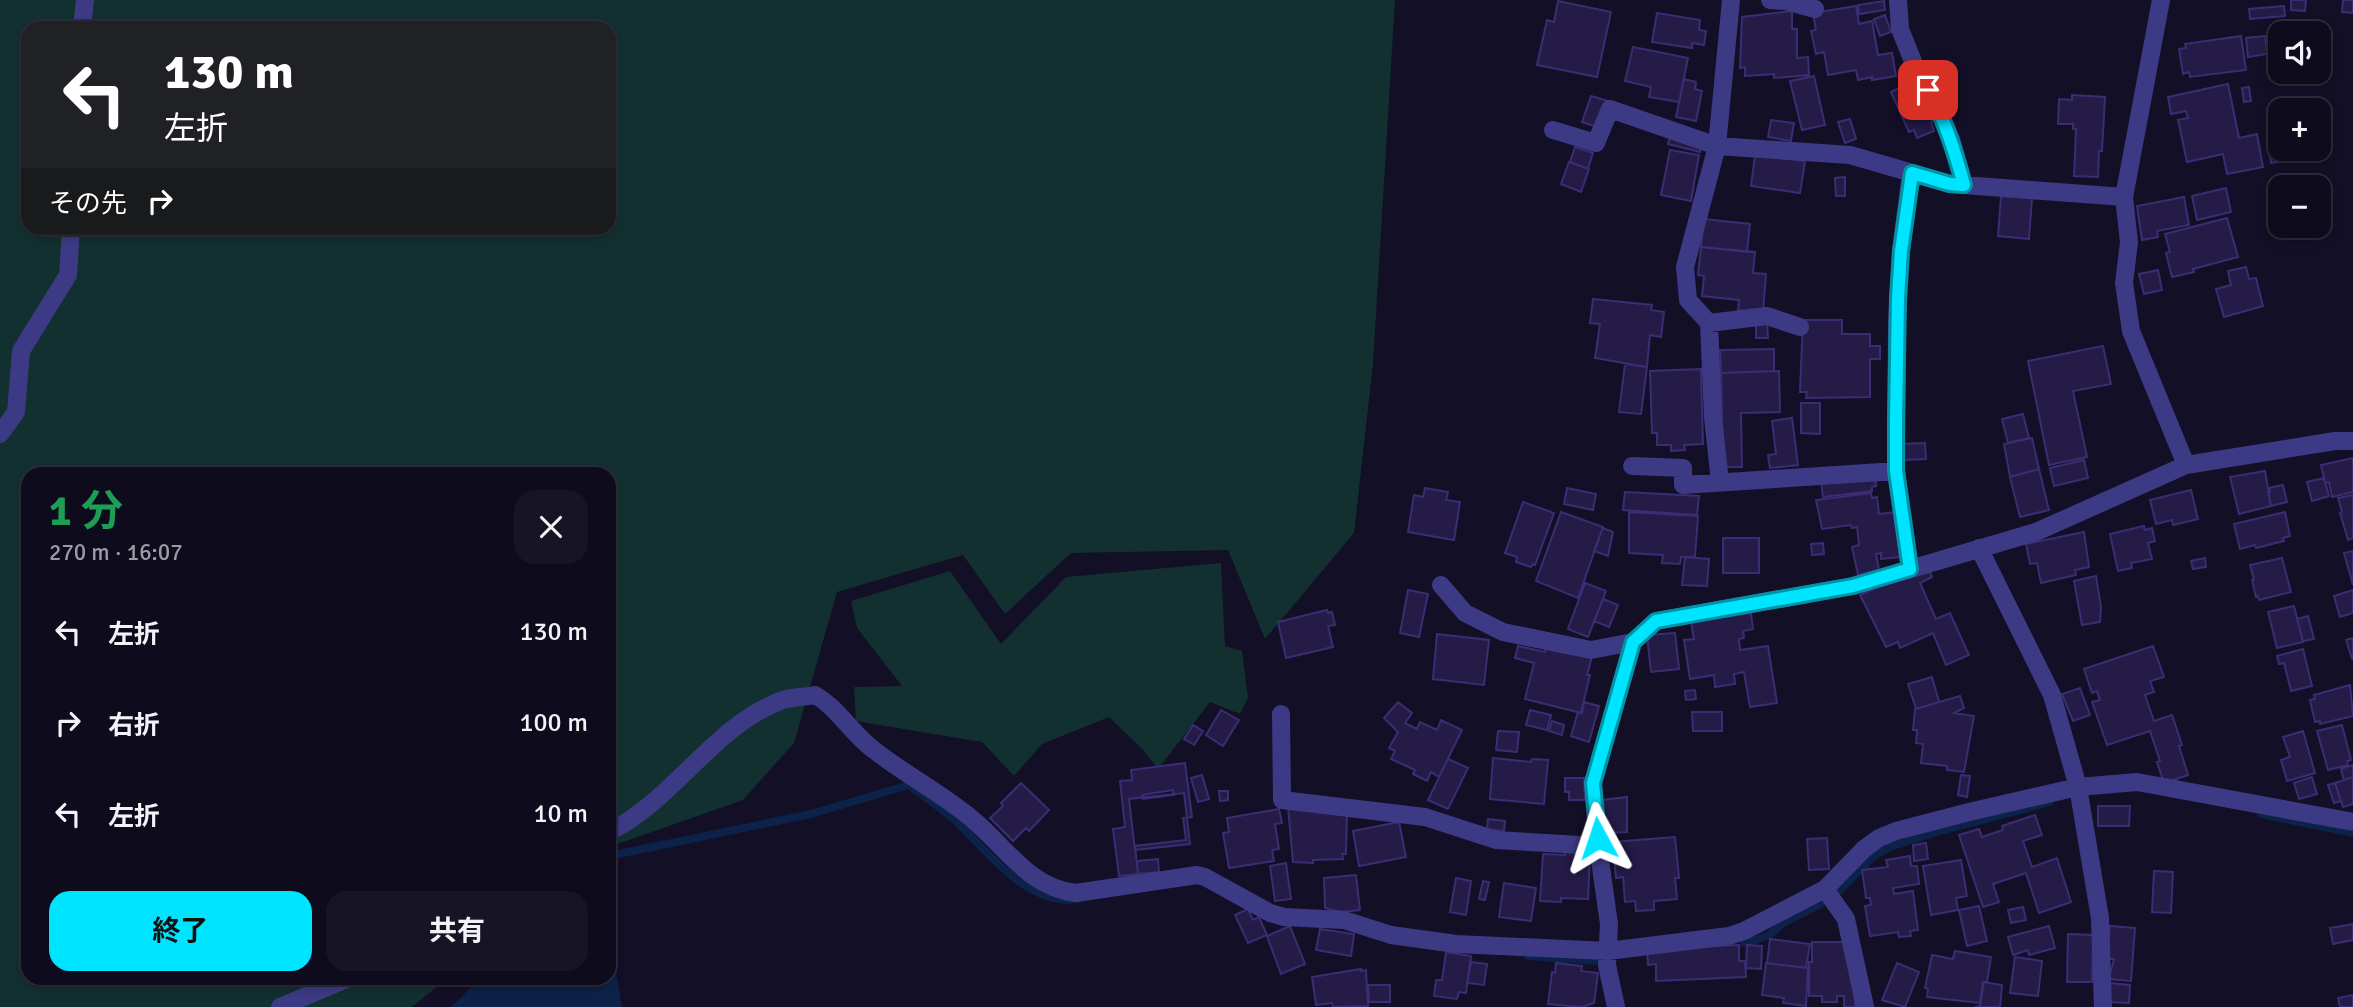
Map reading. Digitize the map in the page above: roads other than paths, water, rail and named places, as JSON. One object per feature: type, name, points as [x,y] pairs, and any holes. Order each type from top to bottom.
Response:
[{"type":"street","points":[[83,21],[85,0]]},
{"type":"street","points":[[1720,482],[1713,417],[1709,323],[1688,300],[1685,267],[1717,146],[1731,0]]},
{"type":"street","points":[[1770,0],[1786,1],[1815,9]]},
{"type":"street","points":[[1898,0],[1900,29],[1918,74],[1937,106],[1951,139],[1964,185]]},
{"type":"street","points":[[2161,0],[2124,197],[2129,242],[2124,283],[2131,331],[2186,465]]},
{"type":"street","points":[[1553,130],[1596,143],[1610,110],[1717,146],[1850,155],[1950,184],[2124,197]]},
{"type":"street","points":[[1910,569],[1896,471],[1897,322],[1901,251],[1912,173]]},
{"type":"street","points":[[0,434],[16,412],[21,351],[68,275],[71,235]]},
{"type":"street","points":[[1709,323],[1767,316],[1800,327]]},
{"type":"street","points":[[1441,585],[1465,613],[1503,632],[1591,650],[1633,642],[1656,621],[1853,586],[2036,532],[2186,465],[2334,441],[2353,441]]},
{"type":"street","points":[[1632,466],[1683,468],[1683,485],[1896,471]]},
{"type":"street","points":[[1979,548],[2052,695],[2078,787],[2100,918],[2104,1007]]},
{"type":"street","points":[[1616,1007],[1607,965],[1609,924],[1598,846],[1593,783],[1633,642]]},
{"type":"street","points":[[616,827],[662,795],[721,739],[756,714],[783,700],[816,695],[874,751],[972,819],[1031,875],[1046,885],[1064,892],[1076,893],[1197,875],[1270,913],[1284,917],[1344,920],[1391,935],[1433,942],[1608,951],[1729,936],[1829,895],[1864,849],[1879,838],[1896,831],[2078,787],[2137,782],[2353,822]]},
{"type":"street","points":[[1281,714],[1282,800],[1425,817],[1496,840],[1598,846]]},
{"type":"street","points":[[1829,895],[1846,919],[1851,933],[1865,1007]]},
{"type":"street","points":[[280,1007],[332,985]]},
{"type":"water","points":[[616,971],[622,1007],[450,1007],[472,985],[616,985]]},
{"type":"waterway","points":[[616,855],[811,814],[909,785],[956,821],[996,862],[1026,886],[1043,895],[1079,899]]},
{"type":"waterway","points":[[1744,943],[1768,936],[1783,923],[1819,905],[1841,889],[1874,856],[1890,847],[2050,802]]},
{"type":"waterway","points":[[2261,814],[2353,833]]},
{"type":"waterway","points":[[1528,956],[1596,961]]}]
